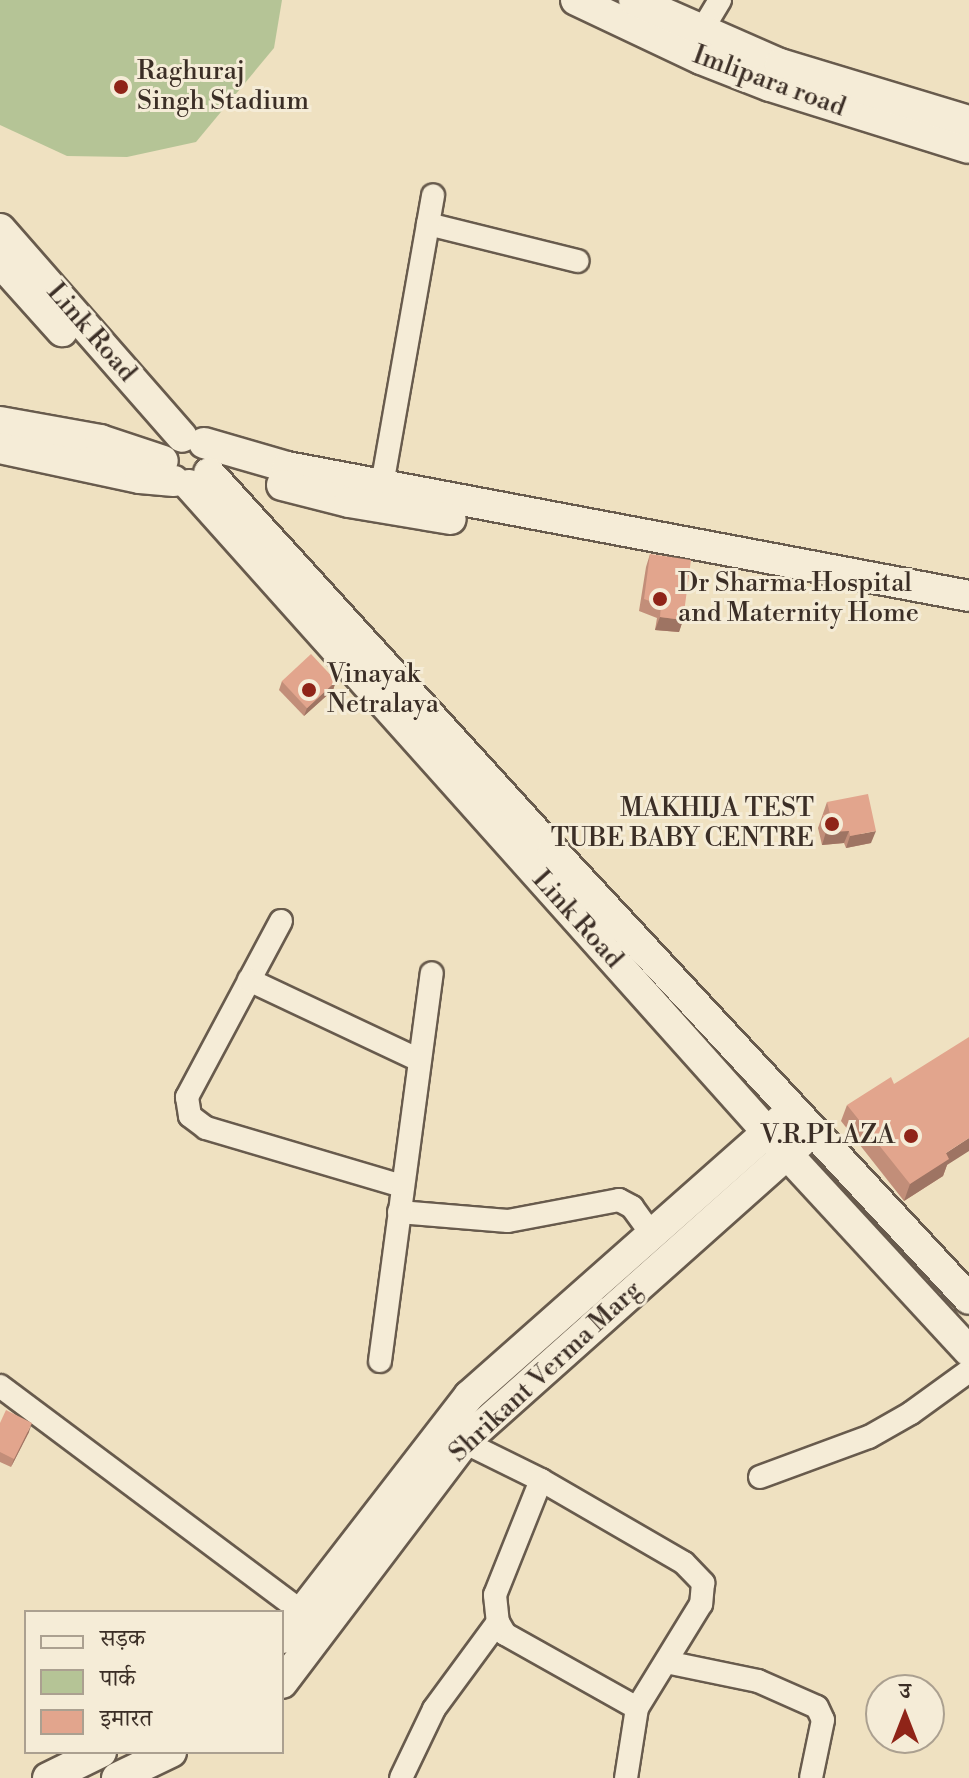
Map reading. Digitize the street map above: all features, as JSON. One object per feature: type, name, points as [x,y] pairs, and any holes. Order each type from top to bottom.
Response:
[{"type":"street","name":"Imlipara road","points":[[576,0],[701,59],[770,86],[969,148]]},
{"type":"street","name":"Imlipara road","points":[[634,0],[780,64],[969,121]]},
{"type":"street","points":[[702,30],[720,0]]},
{"type":"street","points":[[382,485],[433,195]]},
{"type":"street","points":[[428,224],[577,261]]},
{"type":"street","name":"Link Road","points":[[0,229],[188,462],[776,1143],[969,1351]]},
{"type":"street","name":"Link Road","points":[[0,262],[794,1108],[969,1299]]},
{"type":"street","points":[[0,422],[100,440],[349,502],[969,609]]},
{"type":"street","points":[[0,448],[140,478],[188,462],[287,467],[969,596]]},
{"type":"street","points":[[281,921],[187,1097],[190,1116],[206,1128],[402,1186]]},
{"type":"street","points":[[380,1361],[432,973]]},
{"type":"street","points":[[249,980],[419,1060]]},
{"type":"street","name":"Shrikant Verma Marg","points":[[284,1680],[464,1442],[776,1143],[794,1108]]},
{"type":"street","name":"Shrikant Verma Marg","points":[[284,1636],[469,1396],[651,1233],[776,1143],[815,1131]]},
{"type":"street","points":[[399,1212],[508,1221],[619,1200],[632,1207],[651,1233]]},
{"type":"street","points":[[760,1477],[869,1437],[911,1413],[969,1371]]},
{"type":"street","points":[[0,1386],[303,1613]]},
{"type":"street","points":[[464,1442],[541,1480],[697,1573],[703,1583],[701,1604],[637,1708],[626,1778]]},
{"type":"street","points":[[541,1480],[495,1595],[498,1622],[505,1634],[637,1708]]},
{"type":"street","points":[[401,1778],[434,1709],[498,1622]]},
{"type":"street","points":[[666,1662],[758,1681],[817,1707],[823,1720],[811,1778]]},
{"type":"street","points":[[48,1778],[97,1754]]},
{"type":"street","points":[[117,1778],[167,1754]]},
{"type":"green space","name":"Raghuraj Singh Stadium","points":[[0,0],[282,0],[274,48],[196,142],[127,157],[67,156],[0,125]]},
{"type":"building","points":[[650,554],[691,560],[683,620],[660,617],[661,605],[644,599]]},
{"type":"building","points":[[311,654],[336,681],[307,708],[282,681]]},
{"type":"building","points":[[868,794],[876,831],[850,836],[849,831],[826,832],[823,815],[830,814],[827,802]]},
{"type":"building","name":"V.R.PLAZA","points":[[969,1037],[969,1138],[946,1153],[949,1159],[910,1184],[847,1105],[891,1077],[894,1084]]},
{"type":"building","points":[[6,1410],[32,1423],[14,1459],[0,1452],[0,1423]]},
{"type":"place","name":"Raghuraj Singh Stadium","points":[[121,87]]},
{"type":"place","name":"Dr Sharma Hospital and Maternity Home","points":[[660,599]]},
{"type":"place","name":"Vinayak Netralaya","points":[[309,690]]},
{"type":"place","name":"MAKHIJA TEST TUBE BABY CENTRE","points":[[832,824]]},
{"type":"place","name":"V.R.PLAZA","points":[[911,1136]]}]
